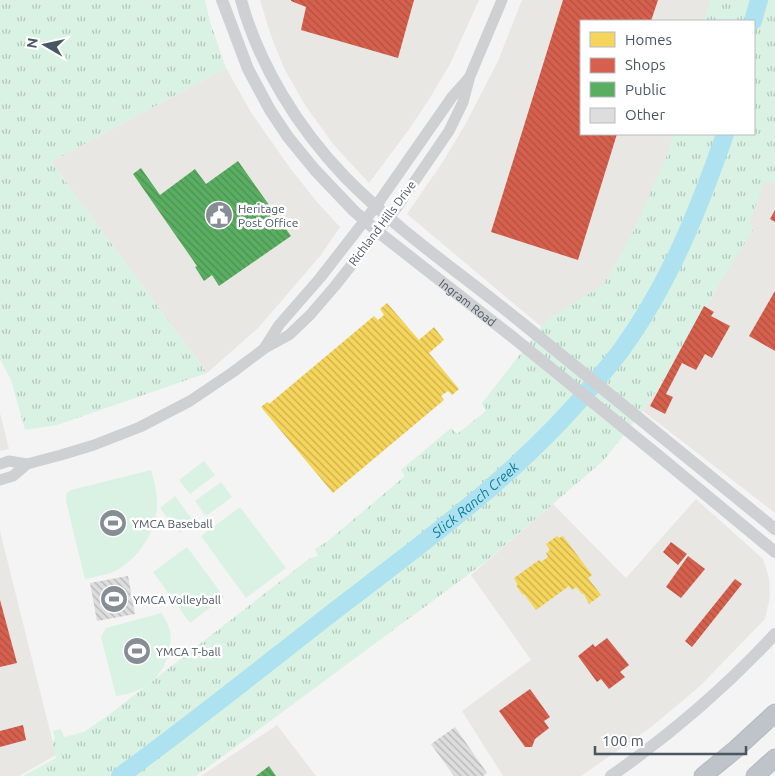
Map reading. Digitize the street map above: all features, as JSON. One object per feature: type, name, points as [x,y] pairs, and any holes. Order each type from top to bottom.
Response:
[{"type":"highway","points":[[703,776],[769,719],[775,707]]},
{"type":"highway","points":[[755,776],[775,758]]},
{"type":"main road","name":"Ingram Road","points":[[222,0],[248,69],[262,96],[288,137],[364,221],[510,335],[775,552]]},
{"type":"main road","name":"Ingram Road","points":[[241,0],[252,34],[278,87],[308,133],[345,177],[388,217],[521,322],[775,529]]},
{"type":"main road","points":[[262,96],[278,87]]},
{"type":"main road","points":[[510,335],[521,322]]},
{"type":"main road","points":[[611,776],[695,710],[741,669],[775,634]]},
{"type":"street","name":"Richland Hills Drive","points":[[0,480],[13,476],[27,464],[94,445],[140,427],[190,401],[265,348],[289,335],[310,315],[335,286],[388,217],[449,130],[463,102],[470,76],[502,0]]},
{"type":"street","name":"Richland Hills Drive","points":[[265,348],[279,325],[376,206],[452,97],[470,76]]},
{"type":"street","name":"Richland Hills Drive","points":[[0,464],[10,461],[27,464]]},
{"type":"shaded area","points":[[260,0],[479,0],[450,64],[431,96],[369,183],[333,144],[305,105],[285,70],[271,36]]},
{"type":"shaded area","points":[[522,0],[714,0],[709,20],[580,20],[580,135],[679,135],[637,239],[562,344],[407,214],[444,160],[466,123],[498,61]]},
{"type":"shaded area","points":[[226,68],[252,114],[290,168],[340,227],[321,255],[259,327],[207,373],[51,162]]},
{"type":"shaded area","points":[[775,135],[775,513],[643,411],[681,353],[716,289]]},
{"type":"shaded area","points":[[0,413],[9,449],[0,451]]},
{"type":"shaded area","points":[[696,499],[763,559],[769,578],[770,596],[765,619],[700,686],[650,728],[581,776],[503,776],[462,711],[531,660],[471,575],[553,504],[626,578]]},
{"type":"shaded area","points":[[0,531],[56,755],[19,776],[0,776]]},
{"type":"shaded area","points":[[277,725],[316,776],[201,776]]},
{"type":"green space","points":[[0,0],[205,0],[210,22],[226,68],[51,162],[207,373],[57,425],[25,430],[11,380],[0,359]]},
{"type":"green space","points":[[710,0],[775,0],[775,181],[773,184],[764,181],[750,223],[753,230],[716,289],[681,353],[643,411],[603,461],[484,563],[196,776],[23,776],[56,758],[52,742],[55,739],[53,731],[61,729],[64,737],[84,732],[110,714],[310,558],[318,556],[315,549],[328,541],[405,476],[401,470],[451,428],[457,434],[486,411],[482,403],[547,320],[603,285],[632,234],[667,155],[673,135],[755,135],[755,20],[704,20]]},
{"type":"green space","points":[[204,461],[215,475],[190,494],[179,480]]},
{"type":"green space","name":"YMCA Baseball","points":[[151,470],[157,504],[154,524],[145,543],[124,566],[104,575],[85,579],[66,501],[67,493],[71,490]]},
{"type":"green space","points":[[221,482],[232,497],[206,516],[195,501]]},
{"type":"green space","points":[[175,496],[194,522],[179,533],[160,508]]},
{"type":"green space","points":[[240,507],[286,568],[246,598],[201,536]]},
{"type":"green space","points":[[187,547],[224,597],[190,623],[153,572]]},
{"type":"green space","name":"YMCA T-ball","points":[[161,613],[168,624],[171,637],[168,656],[164,666],[159,674],[145,687],[116,696],[101,637],[106,628]]},
{"type":"building: Homes","points":[[387,303],[419,340],[434,327],[444,340],[429,353],[459,389],[452,395],[448,391],[441,396],[444,400],[333,493],[261,407],[267,402],[269,404],[374,316],[378,320],[384,315],[380,309]]},
{"type":"building: Homes","points":[[557,536],[559,538],[563,536],[592,575],[588,578],[601,595],[589,604],[584,594],[576,587],[572,590],[569,586],[536,610],[516,586],[518,585],[514,578],[539,560],[541,562],[548,557],[546,553],[550,550],[546,544]]},
{"type":"building: Shops","points":[[291,0],[414,0],[398,58],[301,30],[306,7]]},
{"type":"building: Shops","points":[[563,0],[658,0],[651,20],[580,20],[580,135],[617,135],[578,260],[491,232]]},
{"type":"building: Shops","points":[[775,210],[775,222],[770,219]]},
{"type":"building: Shops","points":[[775,291],[775,351],[749,336]]},
{"type":"building: Shops","points":[[704,306],[714,312],[711,316],[730,326],[712,358],[705,354],[696,370],[682,363],[666,394],[673,397],[665,414],[650,406]]},
{"type":"building: Shops","points":[[671,542],[687,554],[678,565],[663,552]]},
{"type":"building: Shops","points":[[688,556],[705,569],[681,598],[666,587]]},
{"type":"building: Shops","points":[[735,579],[742,584],[692,647],[685,641]]},
{"type":"building: Shops","points":[[0,600],[17,663],[0,667]]},
{"type":"building: Shops","points":[[607,638],[629,665],[620,672],[625,677],[609,689],[601,679],[597,682],[578,656],[593,644],[595,647]]},
{"type":"building: Shops","points":[[530,689],[550,717],[544,721],[549,728],[535,739],[532,747],[525,747],[499,711]]},
{"type":"building: Shops","points":[[23,725],[26,740],[0,747],[0,731]]},
{"type":"building: Public","name":"Heritage Post Office","points":[[238,161],[291,236],[219,286],[212,275],[204,281],[195,267],[197,266],[133,174],[141,168],[160,195],[195,169],[206,184]]},
{"type":"building: Public","points":[[269,766],[276,776],[256,776]]},
{"type":"building: Other","name":"YMCA Volleyball","points":[[128,576],[135,614],[97,621],[90,583]]},
{"type":"building: Other","points":[[455,727],[487,773],[483,776],[454,776],[431,744]]},
{"type":"waterway","name":"Slick Ranch Creek","points":[[753,20],[759,0]]},
{"type":"waterway","name":"Slick Ranch Creek","points":[[120,776],[206,712],[478,499],[540,443],[569,413],[619,353],[654,299],[693,218],[725,135]]},
{"type":"place","name":"Heritage Post Office","points":[[219,215]]},
{"type":"place","name":"YMCA Baseball","points":[[113,523]]},
{"type":"place","name":"YMCA Volleyball","points":[[114,599]]},
{"type":"place","name":"YMCA T-ball","points":[[137,651]]}]
